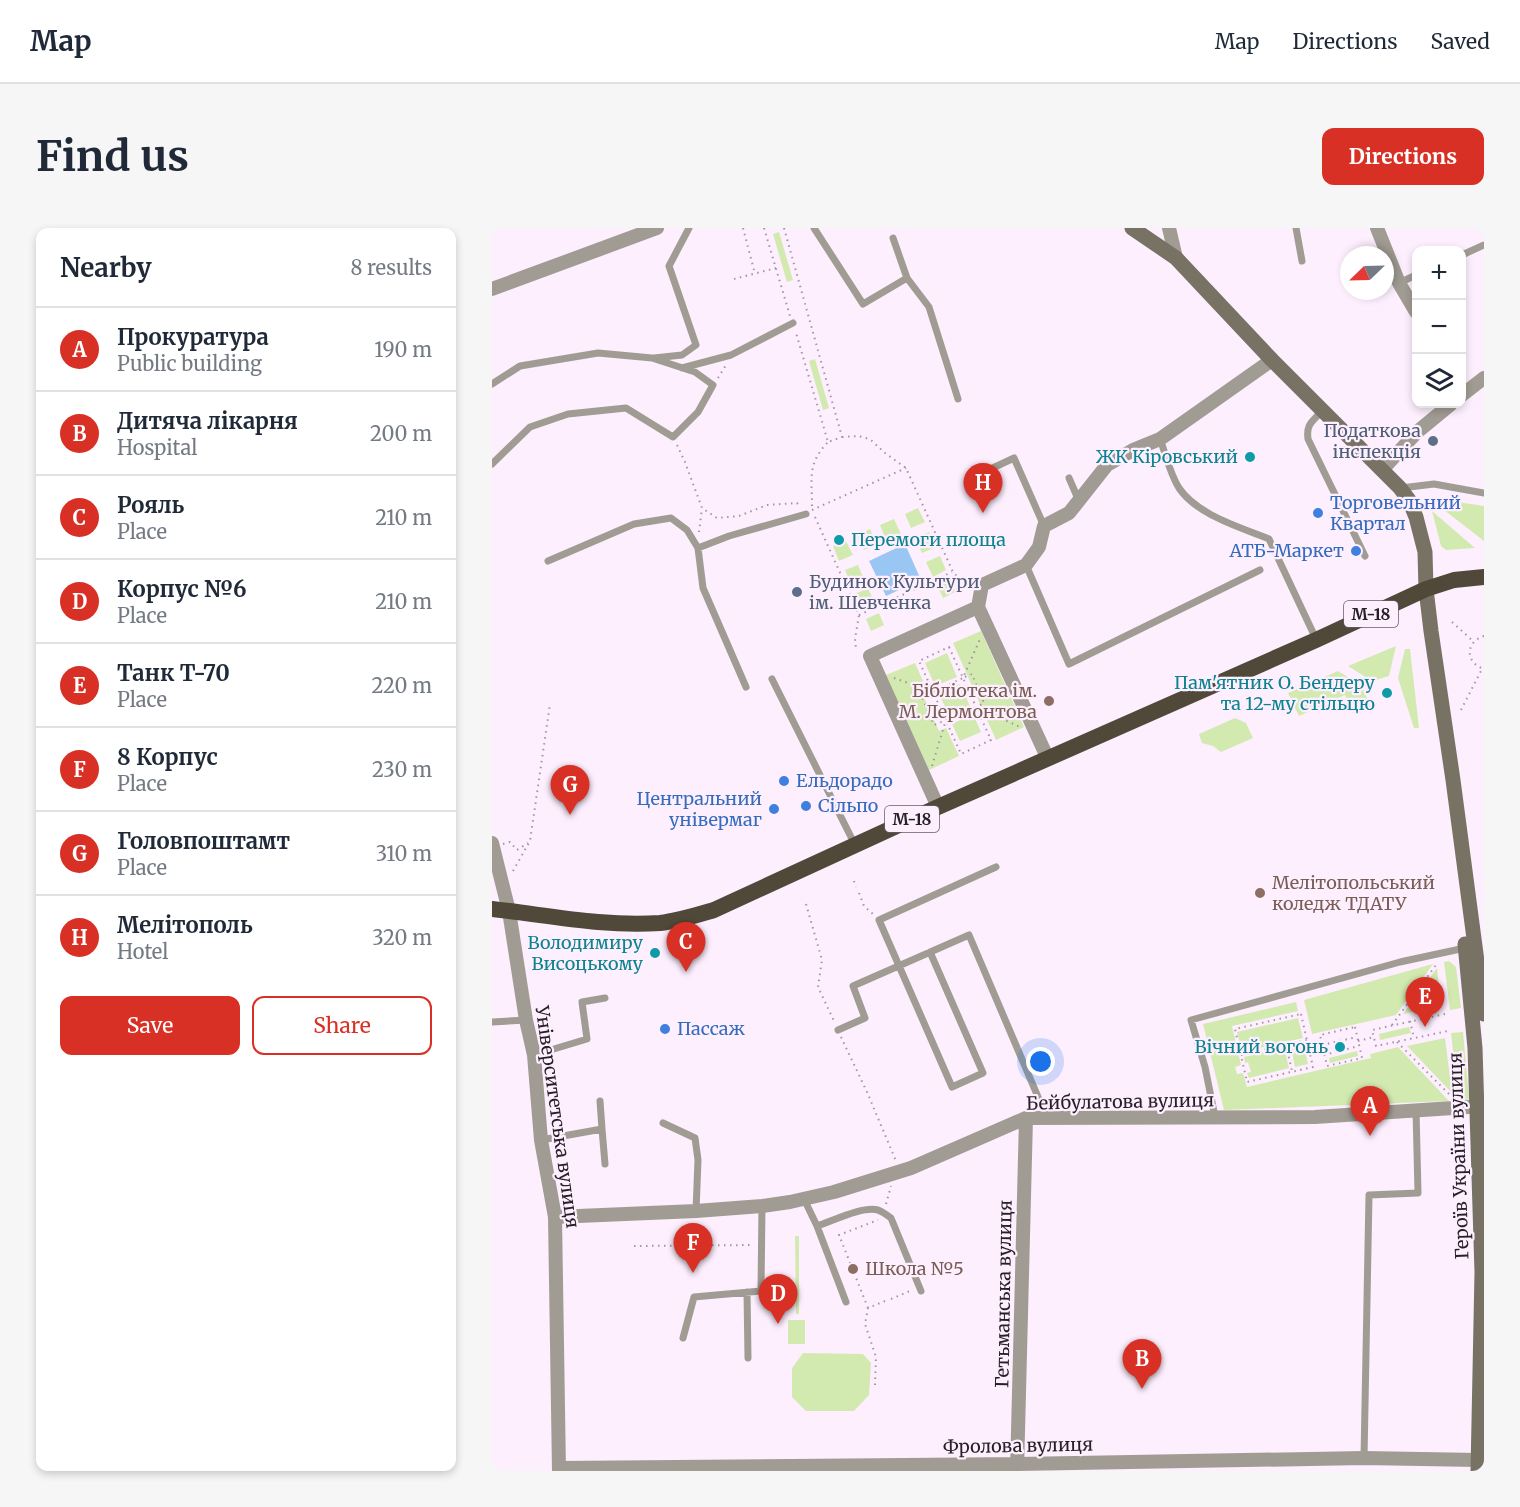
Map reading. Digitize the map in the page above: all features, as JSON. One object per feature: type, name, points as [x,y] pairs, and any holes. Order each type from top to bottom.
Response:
[{"type":"highway","name":"М-18","points":[[492,909],[569,919],[635,923],[662,923],[714,910],[938,807],[1426,589],[1454,580],[1484,577]]},
{"type":"main road","name":"Героїв України вулиця","points":[[1132,228],[1176,258],[1272,360],[1400,488],[1409,500],[1425,552],[1426,589],[1484,1014]]},
{"type":"main road","name":"Героїв України вулиця","points":[[1453,780],[1465,948],[1481,1106],[1482,1272],[1478,1466]]},
{"type":"main road","points":[[1478,1466],[1484,1388]]},
{"type":"street","points":[[492,289],[657,228]]},
{"type":"street","points":[[1168,228],[1176,258]]},
{"type":"street","points":[[1377,228],[1399,283],[1412,305]]},
{"type":"street","points":[[1048,759],[978,607],[982,585],[1026,565],[1039,547],[1044,526],[1069,513],[1107,465],[1132,450],[1160,440],[1272,360]]},
{"type":"street","points":[[1466,389],[1484,378]]},
{"type":"street","points":[[1382,470],[1418,432],[1446,408]]},
{"type":"street","points":[[938,807],[870,656],[978,607]]},
{"type":"street","name":"Університетська вулиця","points":[[492,845],[509,911],[526,1020],[534,1055],[541,1140],[555,1217],[559,1470]]},
{"type":"street","name":"Бейбулатова вулиця","points":[[555,1217],[696,1211],[762,1206],[804,1199],[911,1168],[1026,1118],[1315,1117],[1481,1106]]},
{"type":"street","name":"Гетьманська вулиця","points":[[1018,1468],[1026,1118]]},
{"type":"street","name":"Фролова вулиця","points":[[559,1470],[1018,1468],[1364,1458],[1478,1466]]},
{"type":"lane","points":[[492,384],[520,366],[598,353],[652,358],[682,355],[696,345],[669,266],[689,228]]},
{"type":"lane","points":[[814,228],[863,304],[907,278]]},
{"type":"lane","points":[[1296,228],[1302,261]]},
{"type":"lane","points":[[892,237],[907,278],[929,307],[958,399]]},
{"type":"lane","points":[[1466,253],[1484,245]]},
{"type":"lane","points":[[1399,283],[1412,278]]},
{"type":"lane","points":[[681,368],[731,355],[793,323]]},
{"type":"lane","points":[[492,464],[530,427],[567,414],[626,408],[673,437],[698,412],[713,385],[695,372],[652,358]]},
{"type":"lane","points":[[1322,411],[1310,423],[1307,430],[1308,439],[1365,556]]},
{"type":"lane","points":[[1160,440],[1173,477],[1190,500],[1203,511],[1269,539],[1316,640]]},
{"type":"lane","points":[[982,473],[1014,458],[1044,526]]},
{"type":"lane","points":[[1070,477],[1079,501]]},
{"type":"lane","points":[[1400,488],[1434,484],[1484,493]]},
{"type":"lane","points":[[698,548],[729,536],[809,512]]},
{"type":"lane","points":[[548,561],[634,524],[671,518],[687,530],[698,548],[703,588],[746,687]]},
{"type":"lane","points":[[1026,565],[1069,664],[1260,570]]},
{"type":"lane","points":[[772,679],[855,846]]},
{"type":"lane","points":[[930,952],[983,1074],[952,1087],[879,920],[996,867]]},
{"type":"lane","points":[[838,1030],[865,1017],[853,986],[969,934],[1047,1118]]},
{"type":"lane","points":[[1215,1117],[1205,1067],[1191,1020],[1400,962],[1465,948]]},
{"type":"lane","points":[[534,1055],[587,1039],[582,1002],[605,998]]},
{"type":"lane","points":[[492,1022],[526,1020]]},
{"type":"lane","points":[[600,1101],[605,1164]]},
{"type":"lane","points":[[1364,1458],[1369,1195],[1418,1193],[1416,1110]]},
{"type":"lane","points":[[663,1123],[695,1138],[698,1160],[696,1211]]},
{"type":"lane","points":[[541,1140],[602,1129]]},
{"type":"lane","points":[[804,1199],[846,1302]]},
{"type":"lane","points":[[683,1338],[694,1297],[761,1291],[762,1206]]},
{"type":"lane","points":[[817,1227],[865,1210],[884,1213],[891,1218],[921,1291]]},
{"type":"lane","points":[[747,1292],[748,1358]]},
{"type":"path","points":[[743,228],[754,274]]},
{"type":"path","points":[[764,228],[784,296]]},
{"type":"path","points":[[784,228],[842,437]]},
{"type":"path","points":[[734,279],[776,268]]},
{"type":"path","points":[[796,333],[828,442]]},
{"type":"path","points":[[713,385],[731,355]]},
{"type":"path","points":[[673,437],[702,508],[698,548]]},
{"type":"path","points":[[809,512],[812,467],[820,450],[828,442],[842,437],[866,438],[906,468],[953,572],[967,588]]},
{"type":"path","points":[[809,512],[906,468]]},
{"type":"path","points":[[702,508],[717,518],[739,516],[767,505],[797,503],[809,512],[859,615],[855,639],[856,649]]},
{"type":"path","points":[[859,615],[953,572]]},
{"type":"path","points":[[1452,622],[1474,642]]},
{"type":"path","points":[[963,678],[986,624]]},
{"type":"path","points":[[1461,710],[1483,669],[1473,663],[1470,648],[1474,642],[1484,636]]},
{"type":"path","points":[[949,647],[963,678],[991,740],[961,754],[919,661],[949,647]]},
{"type":"path","points":[[877,672],[933,692]]},
{"type":"path","points":[[972,674],[984,703],[934,725],[922,697],[933,692],[972,674]]},
{"type":"path","points":[[926,707],[938,702]]},
{"type":"path","points":[[509,876],[530,841],[550,704]]},
{"type":"path","points":[[976,707],[1036,735]]},
{"type":"path","points":[[931,717],[942,712]]},
{"type":"path","points":[[927,783],[946,720]]},
{"type":"path","points":[[492,845],[510,842],[517,850],[530,841]]},
{"type":"path","points":[[854,881],[856,887]]},
{"type":"path","points":[[859,893],[864,906],[879,920]]},
{"type":"path","points":[[806,904],[822,960],[818,987],[901,1171]]},
{"type":"path","points":[[1392,1026],[1439,960]]},
{"type":"path","points":[[1301,1014],[1307,1040],[1313,1067],[1247,1082],[1235,1029],[1301,1014]]},
{"type":"path","points":[[1445,1014],[1372,1030],[1376,1046],[1448,1031]]},
{"type":"path","points":[[1410,1021],[1414,1038]]},
{"type":"path","points":[[1355,1027],[1357,1039],[1362,1058],[1327,1066],[1320,1035],[1355,1027]]},
{"type":"path","points":[[1310,1052],[1322,1047],[1374,1037]]},
{"type":"path","points":[[1241,1055],[1307,1040]]},
{"type":"path","points":[[1397,1042],[1456,1102]]},
{"type":"path","points":[[1286,1045],[1292,1072]]},
{"type":"path","points":[[1324,1054],[1359,1046]]},
{"type":"path","points":[[889,1196],[890,1188]]},
{"type":"path","points":[[695,1246],[696,1211]]},
{"type":"path","points":[[875,1385],[876,1357],[865,1324],[868,1308],[839,1235],[882,1218]]},
{"type":"path","points":[[634,1246],[762,1245]]},
{"type":"path","points":[[891,1299],[911,1291]]},
{"type":"path","points":[[868,1308],[885,1301]]},
{"type":"green space","points":[[779,232],[793,280],[787,282],[773,234]]},
{"type":"green space","points":[[815,359],[829,408],[823,410],[809,361]]},
{"type":"green space","points":[[1438,499],[1484,506],[1484,541],[1435,503]]},
{"type":"green space","points":[[918,508],[925,522],[911,528],[905,514]]},
{"type":"green space","points":[[1432,511],[1475,548],[1446,550],[1441,546]]},
{"type":"green space","points":[[894,519],[901,534],[886,540],[880,525]]},
{"type":"green space","points":[[870,529],[877,544],[864,550],[857,535]]},
{"type":"green space","points":[[929,532],[936,547],[922,553],[915,538]]},
{"type":"green space","points":[[846,541],[853,555],[839,561],[833,546]]},
{"type":"green space","points":[[940,556],[946,570],[933,577],[926,562]]},
{"type":"green space","points":[[858,565],[864,579],[851,585],[845,570]]},
{"type":"green space","points":[[950,579],[955,592],[943,598],[937,585]]},
{"type":"green space","points":[[868,588],[874,602],[861,608],[855,594]]},
{"type":"green space","points":[[879,613],[884,625],[871,631],[866,619]]},
{"type":"green space","points":[[981,631],[1024,727],[996,740],[953,643]]},
{"type":"green space","points":[[1396,646],[1389,676],[1372,681],[1348,666]]},
{"type":"green space","points":[[1405,649],[1410,649],[1419,728],[1414,728],[1398,678]]},
{"type":"green space","points":[[947,653],[957,677],[935,686],[925,663]]},
{"type":"green space","points":[[915,663],[927,690],[922,693],[939,731],[946,728],[959,756],[929,770],[886,675]]},
{"type":"green space","points":[[1338,671],[1362,686],[1370,706],[1353,713],[1345,695],[1299,716],[1288,693]]},
{"type":"green space","points":[[960,684],[970,706],[949,715],[939,694]]},
{"type":"green space","points":[[973,714],[981,732],[960,741],[952,724]]},
{"type":"green space","points":[[1235,718],[1246,723],[1253,738],[1221,752],[1213,746],[1202,743],[1199,734]]},
{"type":"green space","points":[[1449,961],[1456,967],[1461,1008],[1450,1010],[1444,962]]},
{"type":"green space","points":[[1433,964],[1396,1015],[1312,1034],[1304,1000]]},
{"type":"green space","points":[[1437,968],[1441,1006],[1403,1014]]},
{"type":"green space","points":[[1296,1002],[1298,1011],[1232,1026],[1241,1065],[1235,1067],[1237,1074],[1243,1073],[1247,1087],[1371,1058],[1370,1054],[1398,1047],[1449,1101],[1224,1110],[1203,1024]]},
{"type":"green space","points":[[1298,1018],[1303,1038],[1242,1052],[1237,1032]]},
{"type":"green space","points":[[1409,1027],[1411,1033],[1380,1040],[1379,1034]]},
{"type":"green space","points":[[1463,1032],[1469,1098],[1459,1102],[1451,1033]]},
{"type":"green space","points":[[1445,1038],[1452,1093],[1407,1046]]},
{"type":"green space","points":[[1304,1046],[1308,1064],[1295,1067],[1291,1048]]},
{"type":"green space","points":[[1284,1048],[1289,1068],[1249,1078],[1247,1073],[1251,1072],[1244,1057]]},
{"type":"green space","points":[[1357,1051],[1358,1056],[1330,1063],[1329,1058]]},
{"type":"green space","points":[[795,1236],[799,1236],[799,1314],[796,1314]]},
{"type":"green space","points":[[788,1320],[805,1320],[805,1344],[788,1344]]},
{"type":"green space","points":[[803,1353],[863,1354],[871,1363],[869,1395],[854,1411],[806,1411],[792,1397],[792,1368]]},
{"type":"water","points":[[905,544],[921,580],[886,596],[869,561]]},
{"type":"place","name":"Податкова інспекція","points":[[1433,441]]},
{"type":"place","name":"ЖК Кіровський","points":[[1250,457]]},
{"type":"place","name":"Мелітополь","points":[[983,513]]},
{"type":"place","name":"Торговельний Квартал","points":[[1318,513]]},
{"type":"place","name":"Перемоги площа","points":[[839,540]]},
{"type":"place","name":"АТБ-Маркет","points":[[1356,551]]},
{"type":"place","name":"Будинок Культури ім. Шевченка","points":[[797,592]]},
{"type":"place","name":"Пам'ятник О. Бендеру та 12-му стільцю","points":[[1387,693]]},
{"type":"place","name":"Бібліотека ім. М. Лермонтова","points":[[1049,701]]},
{"type":"place","name":"Ельдорадо","points":[[784,781]]},
{"type":"place","name":"Сільпо","points":[[806,806]]},
{"type":"place","name":"Центральний універмаг","points":[[774,809]]},
{"type":"place","name":"Головпоштамт","points":[[570,815]]},
{"type":"place","name":"Мелітопольський коледж ТДАТУ","points":[[1260,893]]},
{"type":"place","name":"Володимиру Висоцькому","points":[[655,953]]},
{"type":"place","name":"Рояль","points":[[686,972]]},
{"type":"place","name":"Танк Т-70","points":[[1425,1027]]},
{"type":"place","name":"Пассаж","points":[[665,1029]]},
{"type":"place","name":"Вічний вогонь","points":[[1340,1047]]},
{"type":"place","name":"Прокуратура","points":[[1370,1136]]},
{"type":"place","name":"Школа №5","points":[[853,1269]]},
{"type":"place","name":"8 Корпус","points":[[693,1273]]},
{"type":"place","name":"Корпус №6","points":[[778,1324]]},
{"type":"place","name":"Дитяча лікарня","points":[[1142,1389]]}]
